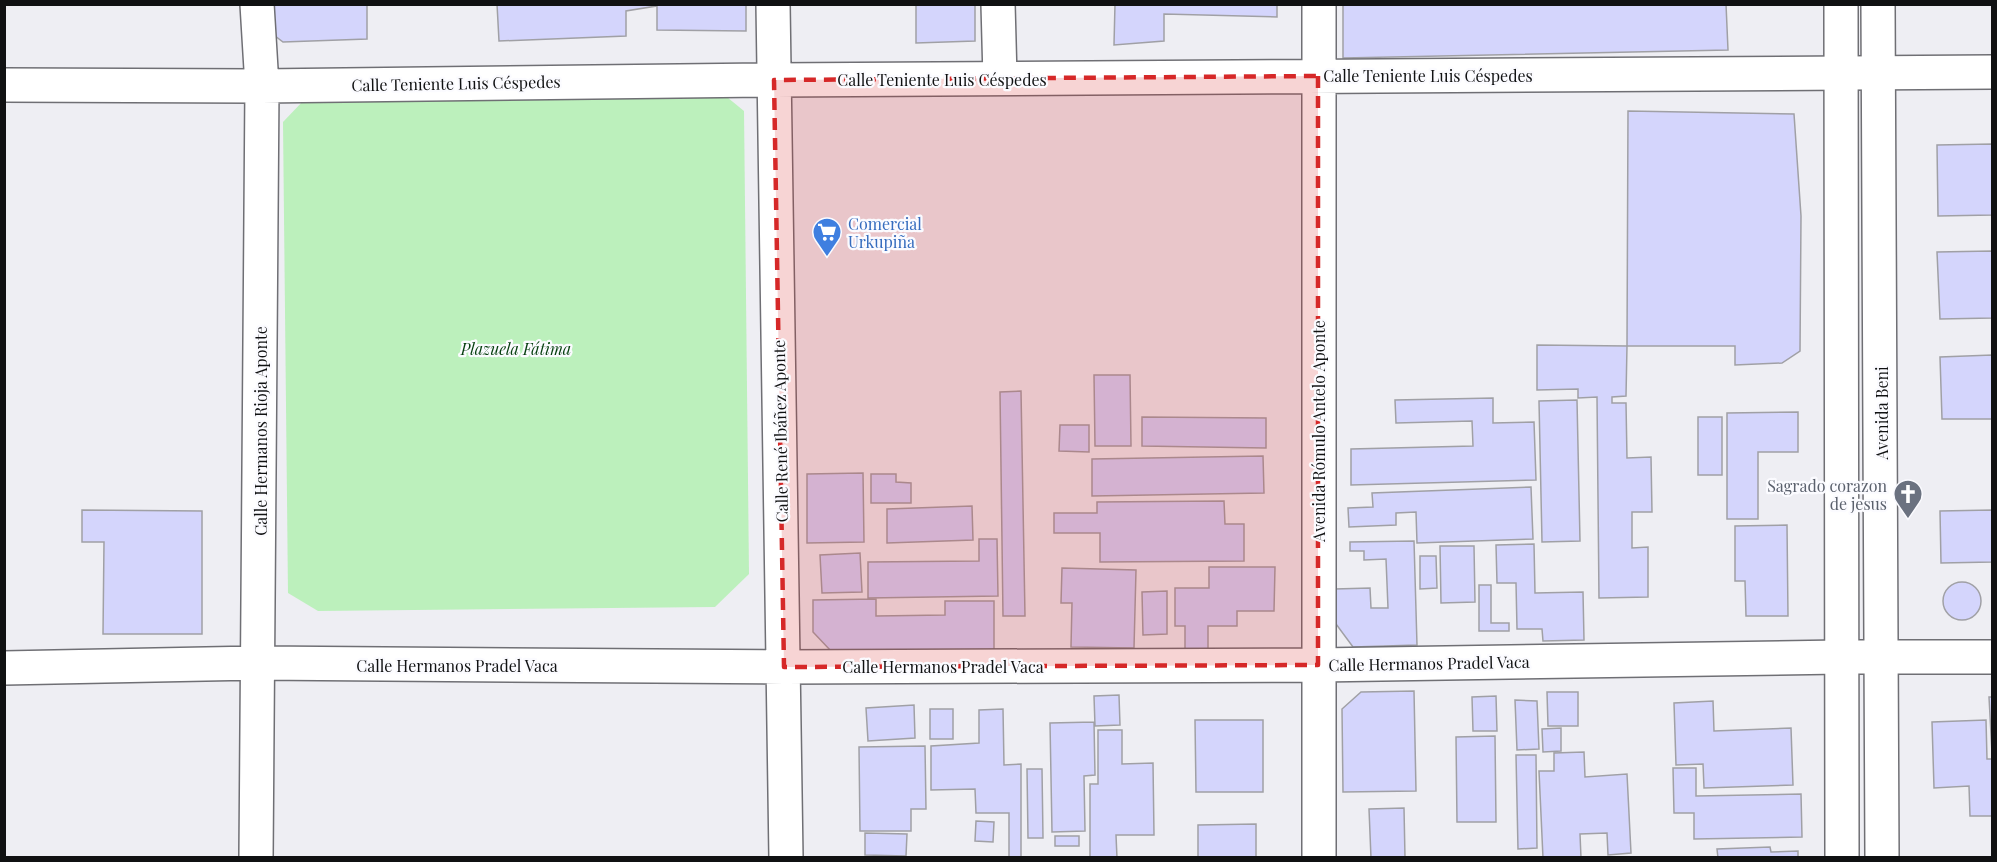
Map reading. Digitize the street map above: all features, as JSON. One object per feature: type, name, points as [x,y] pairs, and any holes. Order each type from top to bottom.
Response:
[{"type":"street","name":"Calle Hermanos Rioja Aponte","points":[[256,858],[262,86],[257,4]]},
{"type":"street","name":"Calle René Ibáñez Aponte","points":[[773,4],[786,858]]},
{"type":"street","points":[[998,4],[1000,78]]},
{"type":"street","name":"Avenida Rómulo Antelo Aponte","points":[[1318,4],[1319,858]]},
{"type":"street","points":[[1841,4],[1842,858]]},
{"type":"street","name":"Avenida Beni","points":[[1878,4],[1882,858]]},
{"type":"street","name":"Calle Teniente Luis Céspedes","points":[[4,85],[262,86],[1000,78],[1992,72]]},
{"type":"street","name":"Calle Hermanos Pradel Vaca","points":[[4,668],[258,663],[784,667],[1318,665],[1992,657]]},
{"type":"highlighted area","points":[[1318,76],[1318,665],[784,667],[774,80]]},
{"type":"green space","name":"Plazuela Fátima","points":[[722,93],[744,111],[749,574],[715,607],[318,611],[288,593],[283,122],[304,100]]},
{"type":"building","points":[[266,4],[367,4],[367,39],[283,42],[266,29]]},
{"type":"building","points":[[497,4],[746,4],[746,31],[657,30],[657,6],[626,11],[626,36],[499,41]]},
{"type":"building","points":[[916,4],[975,4],[975,41],[916,43]]},
{"type":"building","points":[[1115,4],[1277,4],[1277,17],[1164,14],[1164,41],[1114,45]]},
{"type":"building","points":[[1343,4],[1726,4],[1728,50],[1343,58]]},
{"type":"building","points":[[1628,111],[1794,114],[1801,216],[1800,351],[1782,363],[1735,365],[1735,346],[1627,346]]},
{"type":"building","points":[[1992,144],[1992,215],[1938,216],[1937,145]]},
{"type":"building","points":[[1992,251],[1992,318],[1940,319],[1937,252]]},
{"type":"building","points":[[1537,345],[1627,346],[1626,396],[1612,397],[1612,403],[1626,403],[1627,458],[1651,457],[1652,512],[1632,512],[1632,548],[1648,547],[1648,597],[1599,598],[1597,397],[1578,398],[1578,389],[1537,390]]},
{"type":"building","points":[[1992,355],[1992,419],[1942,419],[1940,357]]},
{"type":"building","points":[[1094,375],[1130,375],[1131,446],[1095,446]]},
{"type":"building","points":[[1021,391],[1025,616],[1003,616],[1000,392]]},
{"type":"building","points":[[1493,398],[1493,423],[1534,422],[1536,480],[1351,485],[1351,449],[1473,446],[1472,421],[1396,423],[1395,400]]},
{"type":"building","points":[[1577,400],[1580,541],[1542,542],[1539,401]]},
{"type":"building","points":[[1798,412],[1798,452],[1758,452],[1758,519],[1727,519],[1727,413]]},
{"type":"building","points":[[1142,417],[1266,418],[1266,448],[1142,446]]},
{"type":"building","points":[[1698,417],[1722,417],[1722,475],[1698,475]]},
{"type":"building","points":[[1060,425],[1089,425],[1089,452],[1059,451]]},
{"type":"building","points":[[1263,456],[1264,493],[1092,496],[1092,459]]},
{"type":"building","points":[[863,473],[864,542],[807,543],[807,474]]},
{"type":"building","points":[[871,474],[896,474],[896,482],[911,483],[911,503],[871,503]]},
{"type":"building","points":[[1531,487],[1533,539],[1417,543],[1416,512],[1396,513],[1396,525],[1349,527],[1348,508],[1373,507],[1372,493]]},
{"type":"building","points":[[1224,501],[1225,524],[1244,524],[1244,561],[1100,562],[1100,533],[1054,533],[1054,513],[1097,513],[1097,502]]},
{"type":"building","points":[[972,506],[973,540],[887,543],[887,509]]},
{"type":"building","points":[[82,510],[202,511],[202,634],[103,634],[104,542],[82,542]]},
{"type":"building","points":[[1992,510],[1992,562],[1941,563],[1940,511]]},
{"type":"building","points":[[1787,525],[1788,616],[1746,616],[1745,581],[1735,581],[1735,526]]},
{"type":"building","points":[[979,539],[997,539],[998,596],[868,598],[868,562],[979,561]]},
{"type":"building","points":[[1414,541],[1417,645],[1353,647],[1336,624],[1335,589],[1370,588],[1371,608],[1388,608],[1386,559],[1364,560],[1364,551],[1350,551],[1350,542]]},
{"type":"building","points":[[1534,544],[1535,593],[1583,592],[1584,640],[1543,641],[1542,629],[1517,629],[1516,583],[1497,583],[1496,545]]},
{"type":"building","points":[[1440,546],[1474,546],[1475,602],[1441,603]]},
{"type":"building","points":[[860,553],[862,592],[822,593],[820,555]]},
{"type":"building","points":[[1420,556],[1436,556],[1437,588],[1420,589]]},
{"type":"building","points":[[1209,567],[1275,567],[1274,611],[1237,611],[1237,626],[1208,626],[1208,650],[1185,649],[1185,626],[1175,626],[1175,588],[1209,588]]},
{"type":"building","points":[[1062,568],[1136,570],[1134,648],[1071,647],[1072,603],[1061,603]]},
{"type":"building","points":[[1962,582],[1976,587],[1981,601],[1976,615],[1962,620],[1948,615],[1943,601],[1948,587]]},
{"type":"building","points":[[1479,585],[1491,585],[1491,623],[1509,623],[1509,631],[1479,631]]},
{"type":"building","points":[[1167,591],[1167,634],[1143,635],[1142,592]]},
{"type":"building","points":[[876,599],[876,616],[945,615],[945,601],[994,601],[994,650],[831,651],[813,632],[813,600]]},
{"type":"building","points":[[1414,691],[1416,791],[1343,792],[1342,709],[1361,692]]},
{"type":"building","points":[[1547,692],[1578,692],[1578,726],[1548,726]]},
{"type":"building","points":[[1119,695],[1120,725],[1095,726],[1094,696]]},
{"type":"building","points":[[1496,696],[1497,731],[1473,731],[1472,697]]},
{"type":"building","points":[[1989,697],[1992,697],[1992,753]]},
{"type":"building","points":[[1515,700],[1537,701],[1539,749],[1517,750]]},
{"type":"building","points":[[1713,701],[1714,731],[1791,728],[1793,785],[1704,788],[1703,764],[1676,765],[1674,703]]},
{"type":"building","points":[[914,705],[915,738],[868,741],[866,708]]},
{"type":"building","points":[[930,709],[953,709],[953,739],[930,739]]},
{"type":"building","points":[[1003,709],[1004,765],[1021,764],[1021,858],[1009,858],[1009,813],[976,813],[975,789],[931,790],[931,746],[979,743],[979,710]]},
{"type":"building","points":[[1195,720],[1263,720],[1263,792],[1196,792]]},
{"type":"building","points":[[1986,720],[1987,759],[1992,759],[1992,816],[1970,816],[1969,786],[1934,788],[1932,722]]},
{"type":"building","points":[[1094,722],[1095,775],[1084,776],[1085,831],[1052,832],[1050,723]]},
{"type":"building","points":[[1561,728],[1561,751],[1543,752],[1542,729]]},
{"type":"building","points":[[1098,730],[1122,730],[1122,764],[1153,763],[1154,835],[1116,835],[1117,858],[1090,858],[1090,784],[1098,784]]},
{"type":"building","points":[[1495,736],[1496,822],[1457,822],[1456,737]]},
{"type":"building","points":[[925,746],[926,809],[911,809],[911,831],[860,831],[859,747]]},
{"type":"building","points":[[1584,752],[1585,777],[1627,774],[1631,853],[1608,855],[1607,833],[1580,834],[1581,858],[1543,858],[1539,771],[1554,771],[1554,753]]},
{"type":"building","points":[[1516,755],[1536,755],[1537,848],[1518,849]]},
{"type":"building","points":[[1673,768],[1696,768],[1696,796],[1801,794],[1802,837],[1694,839],[1694,813],[1674,813]]},
{"type":"building","points":[[1027,769],[1042,769],[1043,838],[1028,838]]},
{"type":"building","points":[[1404,808],[1405,858],[1371,858],[1369,809]]},
{"type":"building","points":[[976,821],[994,822],[993,842],[975,841]]},
{"type":"building","points":[[1256,824],[1256,858],[1198,858],[1198,825]]},
{"type":"building","points":[[865,833],[907,834],[906,856],[865,855]]},
{"type":"building","points":[[1055,836],[1079,836],[1079,846],[1055,846]]},
{"type":"building","points":[[1770,847],[1771,852],[1798,851],[1798,858],[1718,858],[1717,849]]},
{"type":"place","name":"Comercial Urkupiña","points":[[827,258]]},
{"type":"place","name":"Sagrado corazon de jesus","points":[[1908,520]]}]
